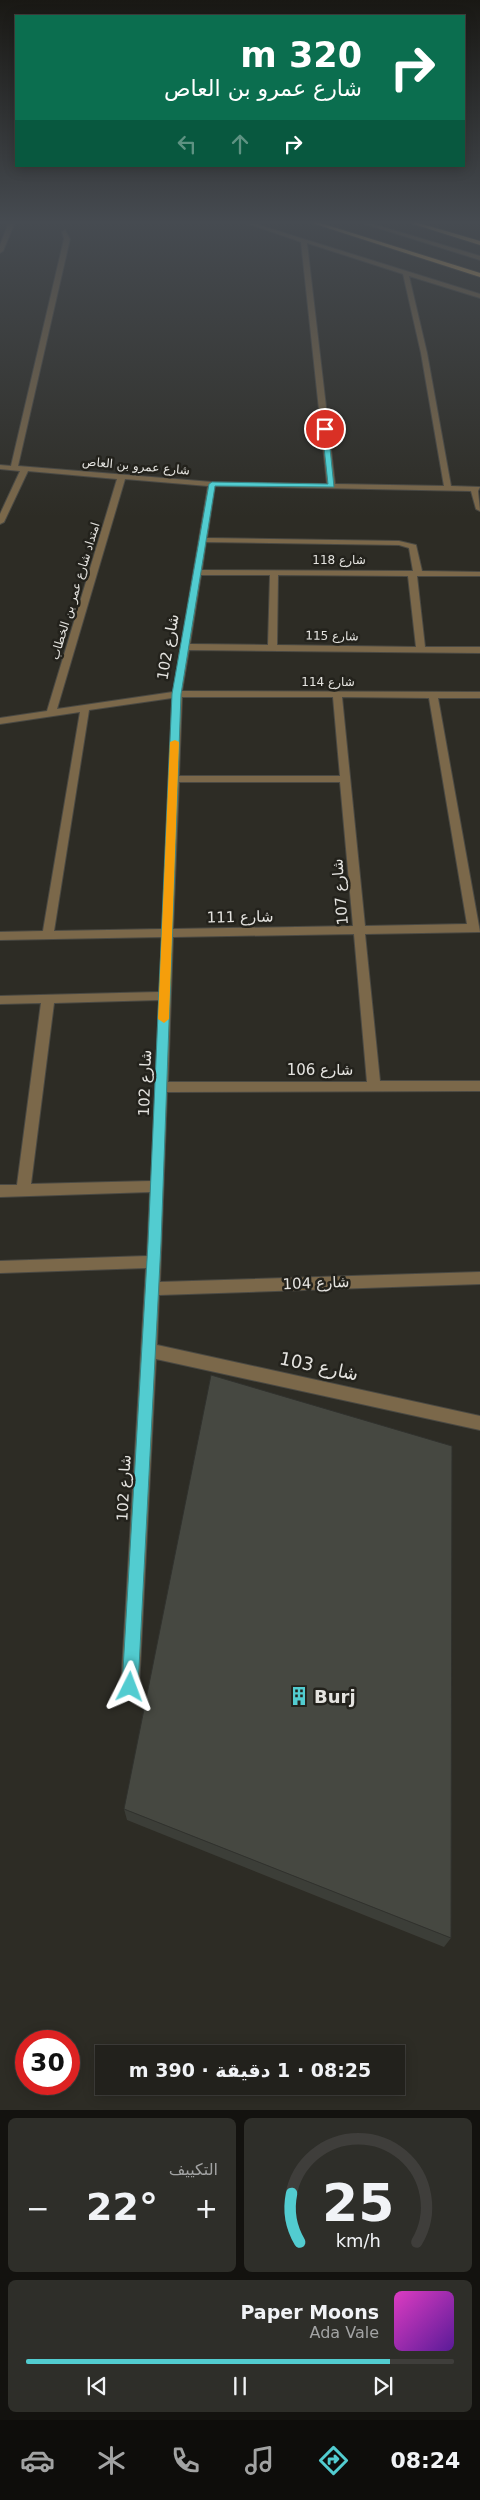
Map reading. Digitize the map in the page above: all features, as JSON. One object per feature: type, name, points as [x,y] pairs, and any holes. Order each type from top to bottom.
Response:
[{"type":"street","points":[[14,468],[48,320]]},
{"type":"street","points":[[313,320],[331,486]]},
{"type":"street","points":[[417,320],[448,488]]},
{"type":"street","name":"شارع عمرو بن العاص","points":[[0,467],[212,484],[477,489]]},
{"type":"street","points":[[0,522],[25,469]]},
{"type":"street","name":"امتداد شارع عمر بن الخطاب","points":[[51,713],[122,476]]},
{"type":"street","name":"شارع 102","points":[[130,1687],[157,1186],[177,694],[212,484]]},
{"type":"street","points":[[477,489],[480,508]]},
{"type":"street","points":[[203,540],[408,544],[413,547],[421,649]]},
{"type":"street","name":"شارع 118","points":[[197,572],[480,574]]},
{"type":"street","points":[[272,648],[274,572]]},
{"type":"street","name":"شارع 115","points":[[185,647],[480,650]]},
{"type":"street","name":"شارع 114","points":[[0,721],[177,694],[480,695]]},
{"type":"street","name":"شارع 107","points":[[337,695],[374,1086]]},
{"type":"street","points":[[432,695],[476,928]]},
{"type":"street","points":[[48,935],[85,708]]},
{"type":"street","points":[[173,779],[345,779]]},
{"type":"street","name":"شارع 111","points":[[0,936],[476,928]]},
{"type":"street","points":[[0,1000],[164,996]]},
{"type":"street","points":[[23,1190],[48,999]]},
{"type":"street","name":"شارع 106","points":[[161,1086],[480,1086]]},
{"type":"street","points":[[0,1191],[157,1186]]},
{"type":"street","points":[[0,1267],[153,1262]]},
{"type":"street","name":"شارع 104","points":[[152,1289],[480,1278]]},
{"type":"street","name":"شارع 103","points":[[148,1350],[399,1403],[480,1423]]},
{"type":"building","name":"Burj","points":[[211,1375],[452,1446],[451,1938],[124,1809]]},
{"type":"slow traffic","points":[[164,1019],[175,742]]},
{"type":"place","name":"Burj","points":[[299,1696]]},
{"type":"route","points":[[130,1687],[155,1243],[177,694],[212,484],[331,486],[325,429]]}]
